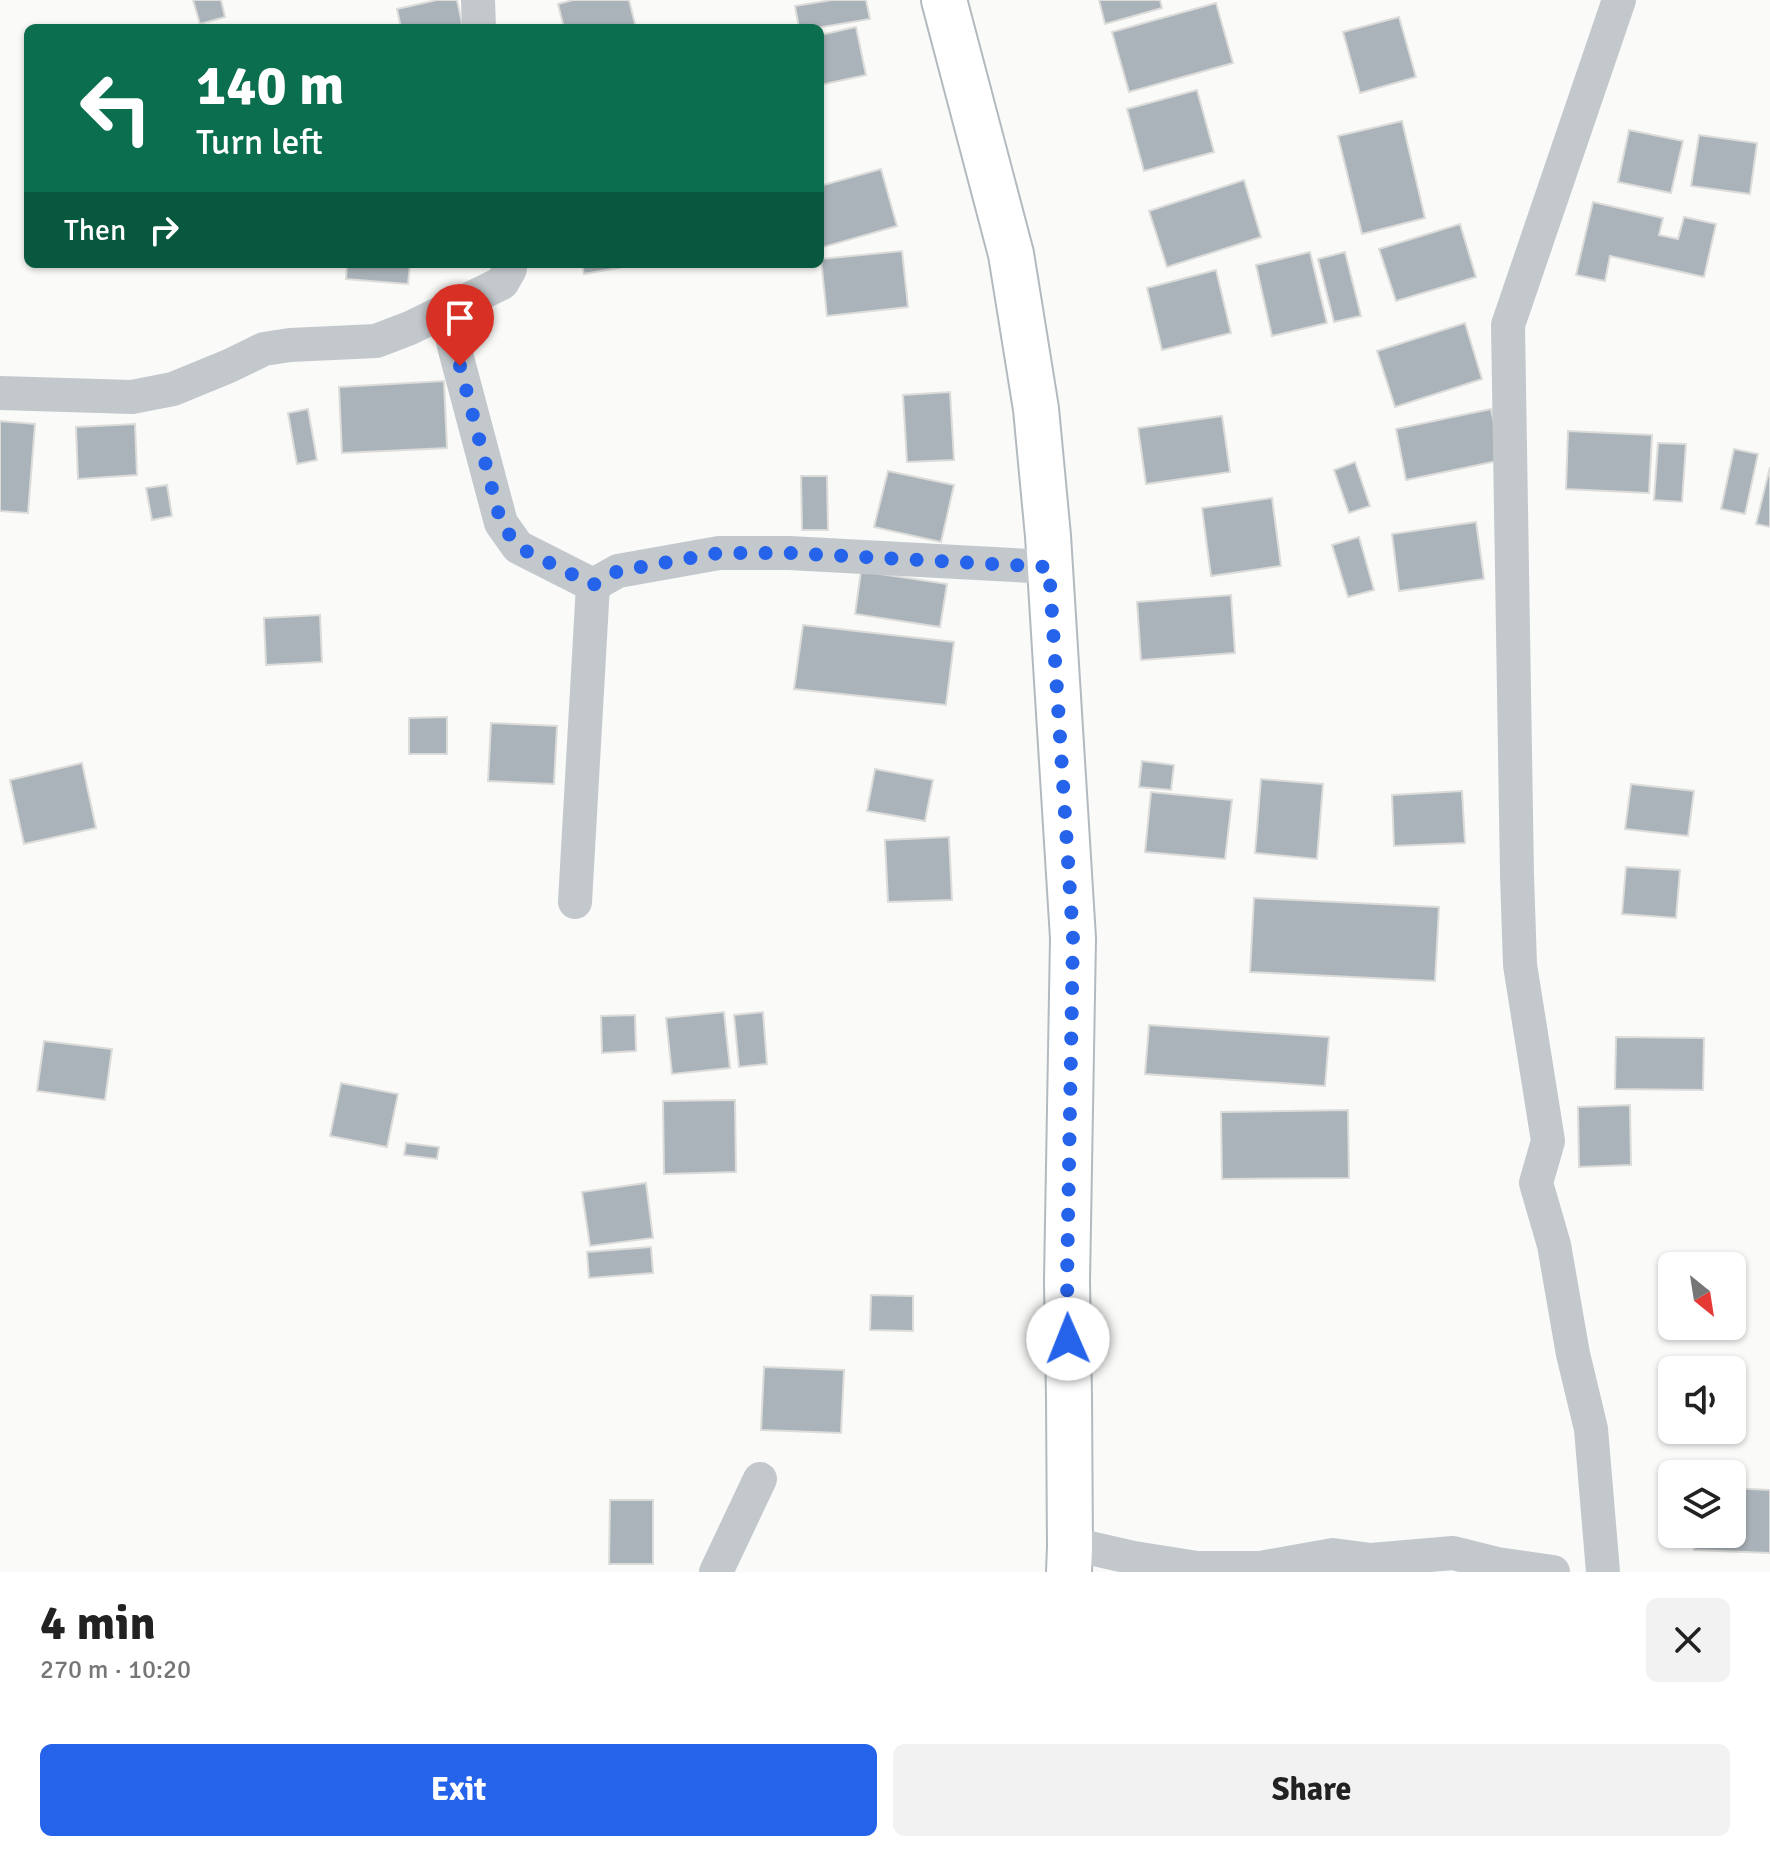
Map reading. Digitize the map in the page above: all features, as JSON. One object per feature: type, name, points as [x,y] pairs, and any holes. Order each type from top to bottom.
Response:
[{"type":"street","points":[[478,0],[479,24]]},
{"type":"street","points":[[944,0],[1011,254],[1036,409],[1049,567],[1073,938],[1067,1281],[1069,1560],[1090,1548],[1197,1568],[1260,1568],[1333,1555],[1371,1560],[1453,1553],[1497,1564],[1553,1572]]},
{"type":"street","points":[[1603,1572],[1591,1429],[1573,1354],[1554,1245],[1536,1183],[1548,1141],[1520,965],[1508,325],[1619,0]]},
{"type":"street","points":[[0,393],[132,397],[173,389],[264,349],[376,341],[410,328],[502,283],[510,268]]},
{"type":"street","points":[[446,309],[501,523],[518,547],[593,585]]},
{"type":"street","points":[[593,585],[618,571],[719,553],[789,553],[1049,567]]},
{"type":"street","points":[[575,902],[593,585]]},
{"type":"street","points":[[716,1572],[760,1479]]},
{"type":"building","points":[[193,0],[221,0],[225,17],[200,24]]},
{"type":"building","points":[[437,0],[457,0],[462,24],[400,24],[397,9]]},
{"type":"building","points":[[573,0],[629,0],[635,24],[563,24],[558,4]]},
{"type":"building","points":[[832,0],[866,0],[870,19],[824,27],[824,24],[798,24],[795,6]]},
{"type":"building","points":[[1099,0],[1160,0],[1162,8],[1105,24]]},
{"type":"building","points":[[1216,3],[1233,63],[1129,92],[1112,32]]},
{"type":"building","points":[[1399,17],[1416,77],[1360,93],[1343,32]]},
{"type":"building","points":[[856,27],[866,75],[824,84],[824,34]]},
{"type":"building","points":[[1197,90],[1214,152],[1144,171],[1127,109]]},
{"type":"building","points":[[1402,121],[1425,218],[1362,234],[1338,136]]},
{"type":"building","points":[[1629,130],[1683,141],[1671,193],[1618,182]]},
{"type":"building","points":[[1699,135],[1757,143],[1750,194],[1691,186]]},
{"type":"building","points":[[881,169],[897,226],[824,247],[824,185]]},
{"type":"building","points":[[1244,180],[1261,237],[1167,267],[1149,211]]},
{"type":"building","points":[[1593,202],[1663,218],[1659,235],[1678,239],[1684,217],[1716,224],[1704,277],[1610,256],[1605,281],[1576,275]]},
{"type":"building","points":[[1460,224],[1476,277],[1396,301],[1379,249]]},
{"type":"building","points":[[902,251],[908,307],[827,316],[822,268],[824,259]]},
{"type":"building","points":[[1310,252],[1327,323],[1272,336],[1256,265]]},
{"type":"building","points":[[1345,252],[1361,316],[1334,322],[1318,259]]},
{"type":"building","points":[[347,268],[410,268],[408,284],[346,279]]},
{"type":"building","points":[[583,268],[618,268],[584,274]]},
{"type":"building","points":[[1216,270],[1231,333],[1162,350],[1147,288]]},
{"type":"building","points":[[1465,323],[1482,379],[1395,407],[1377,351]]},
{"type":"building","points":[[444,381],[447,448],[342,453],[339,387]]},
{"type":"building","points":[[950,392],[954,460],[907,462],[903,395]]},
{"type":"building","points":[[308,409],[317,460],[297,464],[288,413]]},
{"type":"building","points":[[1491,409],[1502,460],[1406,480],[1396,429]]},
{"type":"building","points":[[1222,416],[1230,472],[1146,484],[1138,428]]},
{"type":"building","points":[[0,421],[35,424],[28,513],[0,511]]},
{"type":"building","points":[[135,424],[137,475],[78,479],[76,427]]},
{"type":"building","points":[[1568,431],[1652,435],[1649,493],[1566,489]]},
{"type":"building","points":[[1658,443],[1686,444],[1682,502],[1654,500]]},
{"type":"building","points":[[1734,449],[1758,454],[1745,514],[1721,509]]},
{"type":"building","points":[[1355,462],[1370,506],[1349,513],[1334,470]]},
{"type":"building","points":[[1770,467],[1770,527],[1756,524]]},
{"type":"building","points":[[888,471],[954,485],[941,542],[874,527]]},
{"type":"building","points":[[801,476],[827,476],[828,530],[802,530]]},
{"type":"building","points":[[167,485],[172,516],[152,520],[146,488]]},
{"type":"building","points":[[1272,498],[1281,566],[1211,576],[1202,508]]},
{"type":"building","points":[[1476,522],[1484,579],[1399,591],[1392,534]]},
{"type":"building","points":[[1359,537],[1374,590],[1348,597],[1332,545]]},
{"type":"building","points":[[861,571],[947,584],[940,627],[855,614]]},
{"type":"building","points":[[1231,595],[1235,653],[1141,660],[1137,602]]},
{"type":"building","points":[[320,615],[322,662],[266,665],[264,618]]},
{"type":"building","points":[[803,625],[954,642],[946,705],[794,689]]},
{"type":"building","points":[[447,717],[447,754],[409,754],[409,718]]},
{"type":"building","points":[[491,723],[557,726],[554,784],[488,781]]},
{"type":"building","points":[[1142,761],[1174,765],[1171,790],[1139,787]]},
{"type":"building","points":[[82,763],[96,828],[24,844],[10,780]]},
{"type":"building","points":[[875,769],[933,780],[925,821],[867,811]]},
{"type":"building","points":[[1261,779],[1323,784],[1317,859],[1255,853]]},
{"type":"building","points":[[1631,784],[1694,791],[1688,836],[1625,829]]},
{"type":"building","points":[[1462,791],[1465,843],[1394,846],[1392,795]]},
{"type":"building","points":[[1151,792],[1232,800],[1225,859],[1145,852]]},
{"type":"building","points":[[949,837],[952,900],[888,902],[885,840]]},
{"type":"building","points":[[1626,867],[1680,870],[1676,918],[1622,914]]},
{"type":"building","points":[[1254,898],[1439,907],[1435,981],[1250,972]]},
{"type":"building","points":[[724,1012],[730,1068],[672,1074],[666,1018]]},
{"type":"building","points":[[763,1012],[767,1064],[739,1067],[734,1015]]},
{"type":"building","points":[[635,1015],[636,1051],[602,1053],[601,1016]]},
{"type":"building","points":[[1149,1025],[1329,1037],[1325,1086],[1145,1074]]},
{"type":"building","points":[[1616,1037],[1704,1038],[1703,1090],[1615,1089]]},
{"type":"building","points":[[44,1041],[112,1049],[105,1100],[37,1091]]},
{"type":"building","points":[[341,1083],[398,1094],[387,1147],[330,1136]]},
{"type":"building","points":[[735,1100],[736,1172],[664,1174],[663,1101]]},
{"type":"building","points":[[1630,1105],[1631,1165],[1579,1167],[1578,1107]]},
{"type":"building","points":[[1348,1110],[1349,1178],[1222,1179],[1221,1112]]},
{"type":"building","points":[[406,1143],[439,1147],[437,1159],[404,1155]]},
{"type":"building","points":[[646,1183],[653,1238],[590,1246],[582,1192]]},
{"type":"building","points":[[651,1247],[653,1273],[589,1278],[587,1252]]},
{"type":"building","points":[[871,1295],[913,1296],[913,1331],[870,1330]]},
{"type":"building","points":[[764,1367],[844,1370],[841,1433],[761,1430]]},
{"type":"building","points":[[1746,1489],[1770,1490],[1770,1553],[1694,1550],[1746,1548]]},
{"type":"building","points":[[610,1500],[653,1500],[653,1564],[609,1564]]},
{"type":"route","points":[[460,366],[501,523],[518,547],[593,585],[618,571],[719,553],[789,553],[1049,567],[1073,938],[1068,1339]]}]
